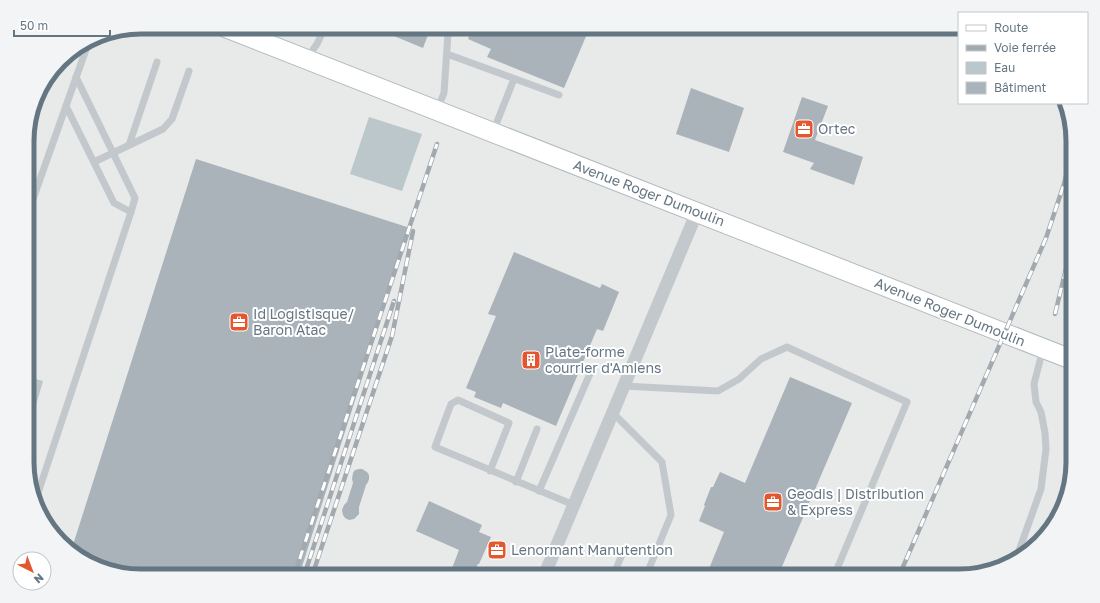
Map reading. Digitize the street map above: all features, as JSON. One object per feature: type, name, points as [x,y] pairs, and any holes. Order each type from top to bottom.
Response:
[{"type":"main road","name":"Avenue Roger Dumoulin","points":[[241,34],[1066,357]]},
{"type":"street","points":[[547,569],[697,212]]},
{"type":"lane","points":[[305,60],[317,44],[322,34]]},
{"type":"lane","points":[[437,110],[444,93],[448,34]]},
{"type":"lane","points":[[34,196],[86,49]]},
{"type":"lane","points":[[447,54],[559,95]]},
{"type":"lane","points":[[129,145],[157,62]]},
{"type":"lane","points":[[94,162],[163,129],[172,119],[189,71]]},
{"type":"lane","points":[[38,492],[135,198],[76,77]]},
{"type":"lane","points":[[493,132],[514,79]]},
{"type":"lane","points":[[66,106],[114,203],[131,212]]},
{"type":"lane","points":[[624,386],[718,391],[739,379],[761,359],[786,347],[907,402],[837,569]]},
{"type":"lane","points":[[1019,550],[1041,489],[1046,449],[1042,412],[1036,402],[1034,384],[1044,349]]},
{"type":"lane","points":[[539,491],[592,369]]},
{"type":"lane","points":[[490,471],[509,423],[458,400],[451,404],[435,447],[490,471],[516,482],[574,505]]},
{"type":"lane","points":[[613,413],[662,462],[672,515],[649,569]]},
{"type":"lane","points":[[516,482],[537,429]]},
{"type":"lane","points":[[616,569],[624,550]]},
{"type":"shaded area","points":[[141,34],[958,34],[958,104],[1059,104],[1065,127],[1066,469],[1064,483],[1055,509],[1039,533],[1018,551],[993,563],[966,569],[141,569],[113,565],[94,558],[70,542],[48,516],[42,503],[35,476],[34,134],[42,100],[48,87],[65,65],[87,48],[113,38]]},
{"type":"water","points":[[369,117],[422,134],[402,191],[350,174]]},
{"type":"water","points":[[34,379],[43,381],[34,412]]},
{"type":"building","points":[[389,34],[428,34],[423,48]]},
{"type":"building","points":[[470,34],[587,34],[564,88],[487,57],[491,49],[468,39]]},
{"type":"building","points":[[691,88],[744,108],[729,152],[676,134]]},
{"type":"building","points":[[802,97],[828,106],[815,140],[863,157],[854,185],[810,169],[814,163],[783,152]]},
{"type":"building","points":[[196,159],[410,228],[301,569],[127,568],[94,558],[73,544]]},
{"type":"building","name":"Plate-forme courrier d'Amiens","points":[[514,252],[600,288],[602,284],[619,292],[603,331],[597,329],[556,426],[503,403],[501,408],[474,397],[476,392],[466,388],[496,316],[488,314]]},
{"type":"building","points":[[790,377],[852,403],[781,569],[709,569],[724,532],[699,521],[711,487],[713,487],[720,472],[745,483]]},
{"type":"building","points":[[359,469],[367,472],[369,479],[359,507],[359,514],[354,519],[349,520],[345,518],[342,510],[347,502],[353,483],[353,473],[355,470]]},
{"type":"building","points":[[429,501],[482,525],[479,532],[491,537],[476,569],[452,569],[459,550],[416,531]]},
{"type":"railway","points":[[296,569],[437,144]]},
{"type":"railway","points":[[902,569],[1046,238],[1066,176]]},
{"type":"railway","points":[[314,569],[392,336],[413,231]]},
{"type":"railway","points":[[1055,314],[1066,269]]},
{"type":"railway","points":[[306,569],[394,301]]},
{"type":"place","name":"Ortec","points":[[804,129]]},
{"type":"place","name":"Id Logistisque/ Baron Atac","points":[[239,322]]},
{"type":"place","name":"Plate-forme courrier d'Amiens","points":[[531,360]]},
{"type":"place","name":"Geodis | Distribution & Express","points":[[773,502]]},
{"type":"place","name":"Lenormant Manutention","points":[[497,550]]}]
